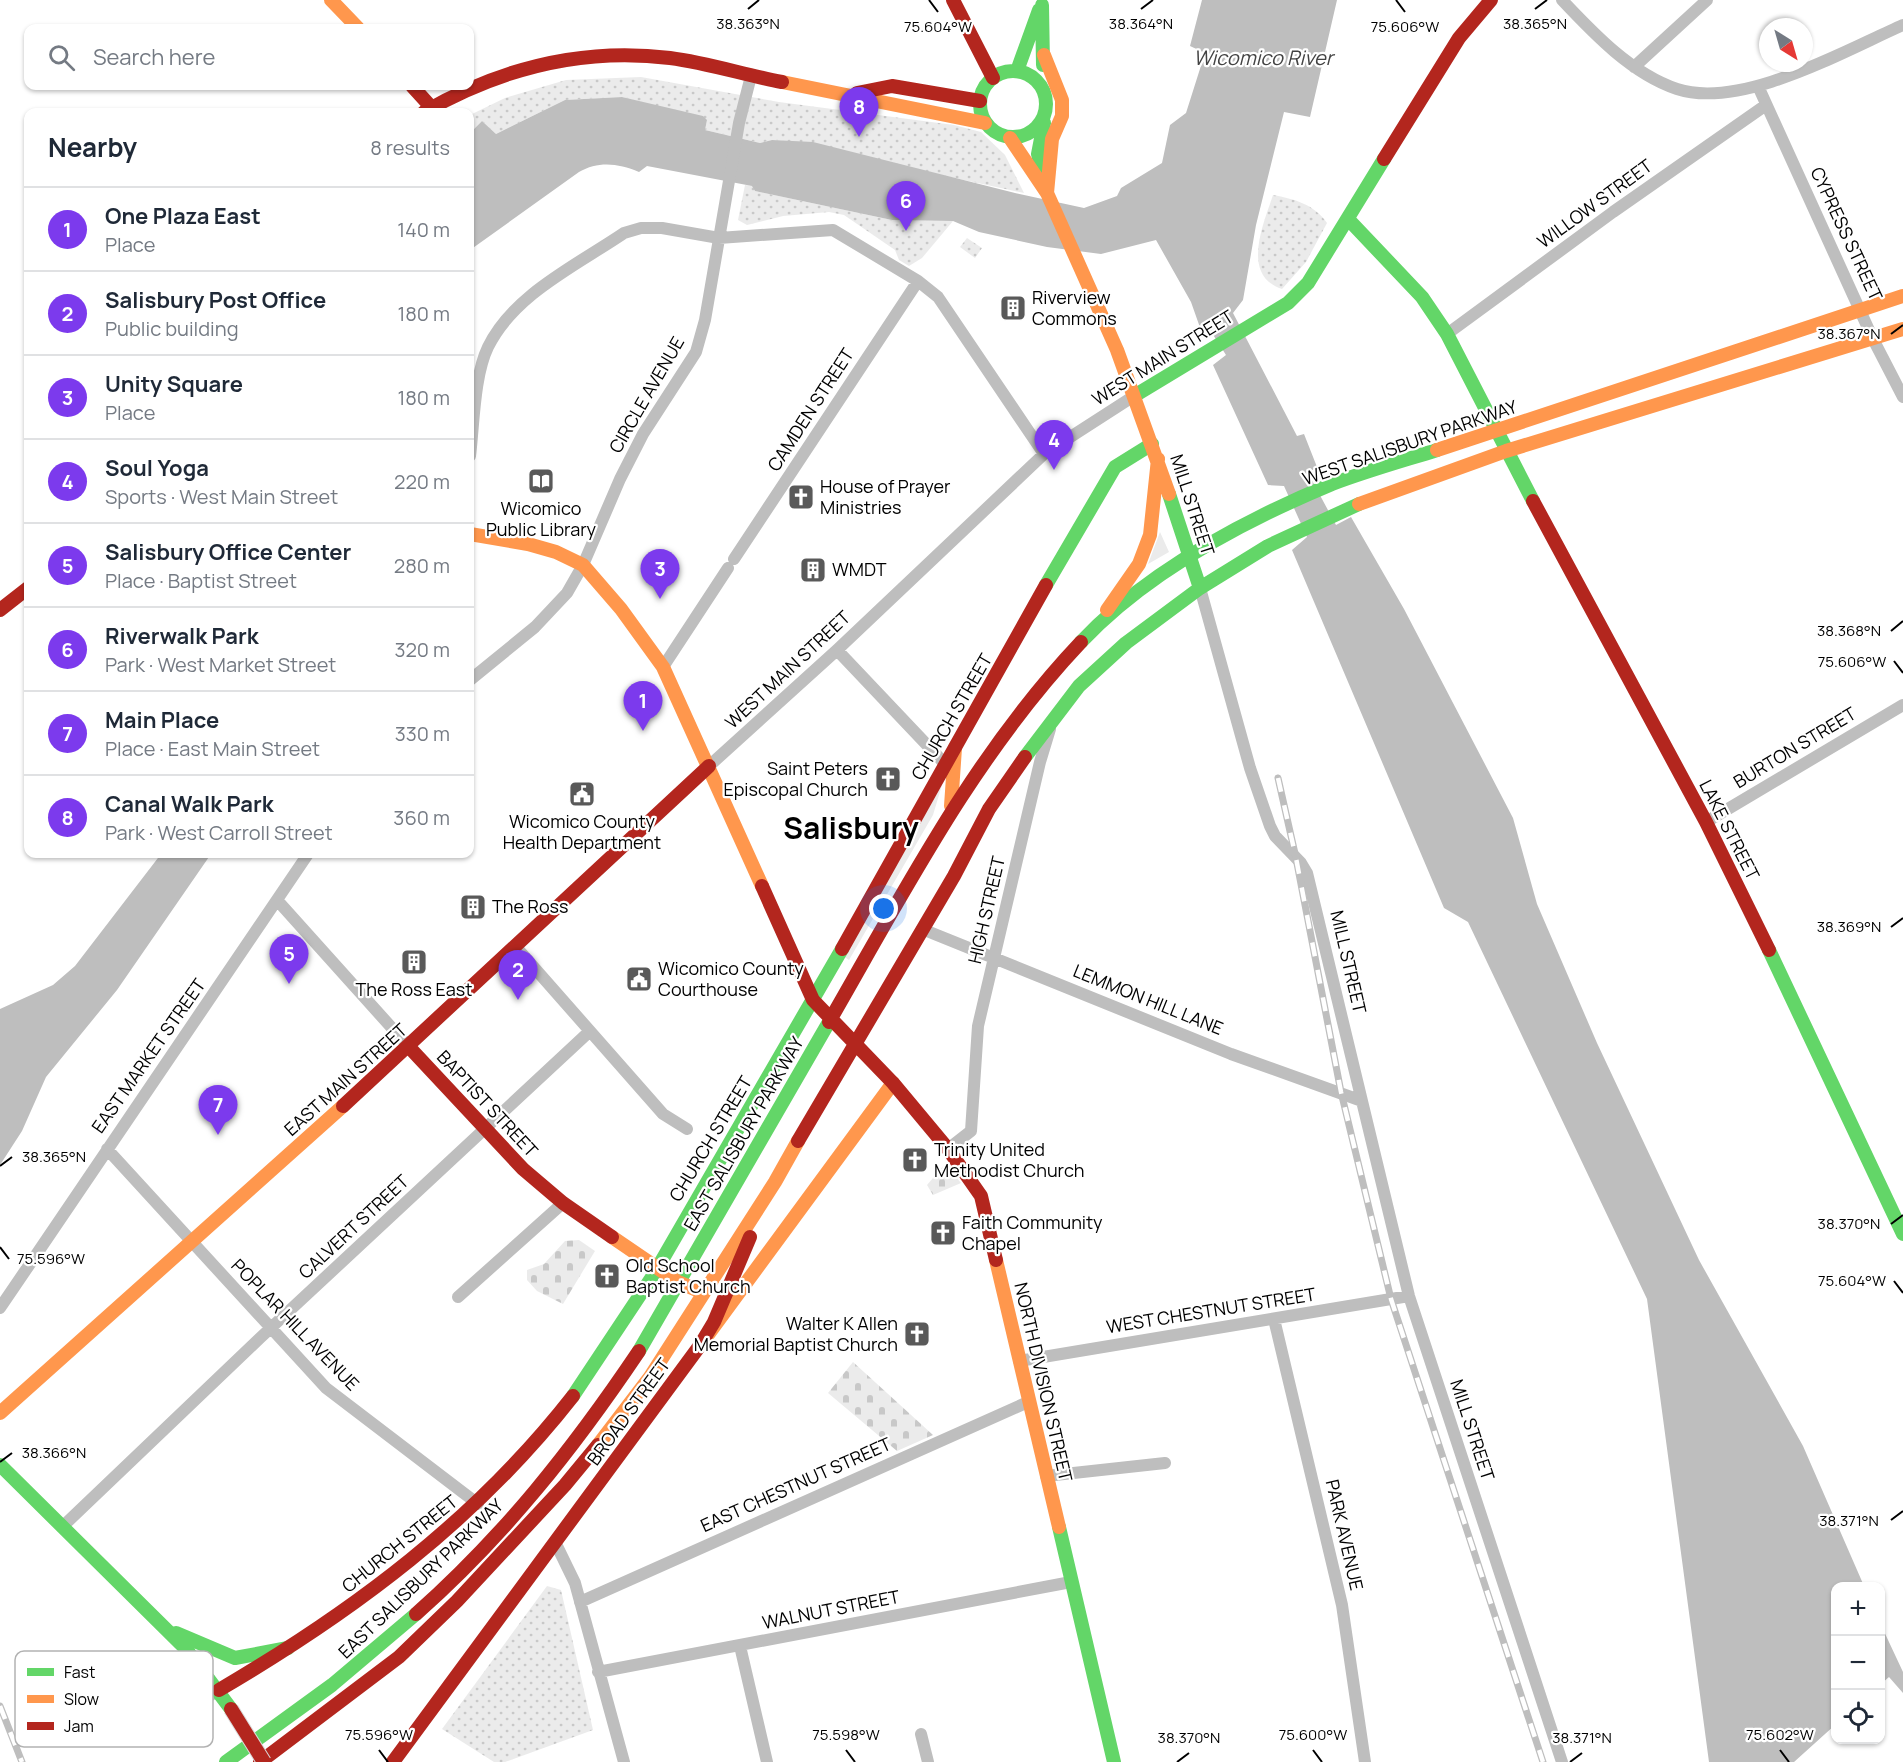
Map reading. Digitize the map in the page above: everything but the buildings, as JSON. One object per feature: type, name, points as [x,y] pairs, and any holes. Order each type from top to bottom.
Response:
[{"type":"street","points":[[331,0],[354,24]]},
{"type":"street","points":[[953,0],[993,78]]},
{"type":"street","name":"WEST MAIN STREET","points":[[709,766],[837,650],[1044,453],[1214,346],[1288,303],[1308,283],[1460,38],[1491,0]]},
{"type":"street","points":[[1562,0],[1634,66],[1679,90],[1699,93],[1745,90],[1758,86],[1903,25]]},
{"type":"street","points":[[1634,66],[1707,0]]},
{"type":"street","points":[[1017,71],[1042,2]]},
{"type":"street","points":[[1041,87],[1044,55],[1042,2]]},
{"type":"street","points":[[474,85],[524,66],[597,54],[671,58],[849,94],[956,119],[985,123],[1000,135],[1010,138],[1031,132],[1045,115],[1047,105],[1041,87],[1035,79],[1017,71],[1000,74],[993,78],[982,92],[980,101],[985,123]]},
{"type":"street","points":[[1044,55],[1062,100],[1062,116],[1052,139],[1048,196]]},
{"type":"street","name":"CIRCLE AVENUE","points":[[474,677],[535,627],[567,593],[583,565],[620,479],[643,434],[696,352],[739,123],[751,76]]},
{"type":"street","points":[[849,94],[892,86],[980,101]]},
{"type":"street","name":"CYPRESS STREET","points":[[1758,86],[1873,339],[1903,397]]},
{"type":"street","points":[[415,90],[427,108]]},
{"type":"street","points":[[431,108],[462,90]]},
{"type":"street","name":"WILLOW STREET","points":[[1447,334],[1613,212],[1766,105]]},
{"type":"street","name":"MILL STREET","points":[[1045,115],[1038,154],[1048,196]]},
{"type":"street","name":"MILL STREET","points":[[1010,138],[1048,196],[1117,350],[1158,459],[1200,588],[1250,768],[1270,825],[1283,846],[1301,863],[1307,873],[1409,1296],[1562,1762]]},
{"type":"street","name":"LAKE STREET","points":[[1348,219],[1422,297],[1447,334],[1495,432],[1706,822],[1797,1005],[1903,1234]]},
{"type":"street","points":[[474,426],[487,349],[503,323],[528,297],[624,233],[640,228],[662,228],[719,238],[833,230],[918,281],[938,297],[1044,453]]},
{"type":"street","name":"CAMDEN STREET","points":[[663,667],[918,281]]},
{"type":"street","name":"WEST SALISBURY PARKWAY","points":[[832,1019],[951,810],[999,739],[1047,678],[1095,629],[1141,590],[1190,558],[1266,515],[1333,484],[1903,296]]},
{"type":"street","points":[[855,1042],[954,876],[989,809],[1054,716],[1079,686],[1126,643],[1200,588],[1268,546],[1341,511],[1506,452],[1903,329]]},
{"type":"street","name":"CHURCH STREET","points":[[213,1694],[335,1618],[419,1556],[511,1470],[567,1404],[623,1324],[813,1000],[1115,467],[1152,444]]},
{"type":"street","points":[[1095,629],[1139,564],[1150,535],[1158,459]]},
{"type":"street","points":[[474,535],[528,544],[556,552],[583,565]]},
{"type":"street","name":"NORTH DIVISION STREET","points":[[583,565],[621,609],[663,667],[813,1000],[893,1083],[948,1149],[981,1196],[1114,1762]]},
{"type":"street","points":[[0,610],[24,591]]},
{"type":"street","points":[[837,650],[945,764]]},
{"type":"street","name":"BURTON STREET","points":[[1706,822],[1903,705]]},
{"type":"street","name":"HIGH STREET","points":[[948,1149],[971,1131],[974,1115],[973,1081],[978,1026],[1040,762],[1054,716]]},
{"type":"street","points":[[951,810],[954,748]]},
{"type":"street","name":"EAST MAIN STREET","points":[[0,1413],[409,1047],[709,766]]},
{"type":"street","name":"EAST MARKET STREET","points":[[0,1308],[305,858]]},
{"type":"street","name":"BAPTIST STREET","points":[[277,900],[523,1169],[563,1203],[678,1282],[704,1293]]},
{"type":"street","name":"LEMMON HILL LANE","points":[[922,929],[1231,1054],[1362,1101]]},
{"type":"street","points":[[516,947],[663,1114],[687,1129]]},
{"type":"street","name":"EAST SALISBURY PARKWAY","points":[[226,1762],[284,1723],[377,1650],[495,1538],[546,1479],[601,1408],[641,1347],[832,1019]]},
{"type":"street","name":"CALVERT STREET","points":[[62,1527],[271,1328],[590,1031]]},
{"type":"street","name":"EAST SALISBURY PARKWAY","points":[[262,1762],[340,1704],[399,1656],[506,1551],[565,1485],[650,1377],[775,1182],[855,1042]]},
{"type":"street","name":"BROAD STREET","points":[[393,1762],[893,1083]]},
{"type":"street","name":"POPLAR HILL AVENUE","points":[[107,1149],[343,1403],[477,1504]]},
{"type":"street","points":[[699,1347],[714,1322],[775,1182]]},
{"type":"street","points":[[458,1297],[563,1203]]},
{"type":"street","name":"WEST CHESTNUT STREET","points":[[1019,1360],[1409,1296]]},
{"type":"street","name":"PARK AVENUE","points":[[1274,1319],[1342,1605],[1365,1762]]},
{"type":"street","name":"EAST CHESTNUT STREET","points":[[580,1602],[1028,1402]]},
{"type":"street","points":[[1046,1476],[1165,1463]]},
{"type":"street","points":[[0,1465],[165,1628],[185,1651]]},
{"type":"street","points":[[555,1542],[568,1564],[580,1602],[624,1762]]},
{"type":"street","name":"WALNUT STREET","points":[[598,1672],[1071,1582]]},
{"type":"street","points":[[165,1628],[216,1652],[235,1658],[288,1648]]},
{"type":"street","points":[[740,1646],[767,1762]]},
{"type":"street","points":[[213,1683],[262,1762]]},
{"type":"street","points":[[921,1734],[928,1762]]},
{"type":"green space","points":[[641,77],[779,102],[954,125],[981,132],[1005,155],[1024,193],[784,141],[772,140],[760,143],[705,130],[707,120],[622,97],[565,100],[496,134],[482,121],[474,129],[474,113],[505,98],[566,80]]},
{"type":"green space","points":[[745,185],[753,186],[755,191],[892,220],[953,221],[922,258],[909,266],[899,260],[895,250],[844,215],[829,212],[783,216],[747,225],[738,220]]},
{"type":"green space","points":[[1273,195],[1310,207],[1327,223],[1306,262],[1282,289],[1269,282],[1258,260],[1261,233]]},
{"type":"green space","points":[[967,238],[982,248],[975,258],[960,247]]},
{"type":"green space","points":[[1160,532],[1169,552],[1148,564]]},
{"type":"green space","points":[[942,785],[933,815],[849,960],[843,956]]},
{"type":"green space","points":[[945,1164],[961,1183],[933,1195],[927,1185]]},
{"type":"green space","points":[[579,1240],[595,1251],[563,1304],[537,1291],[527,1280],[527,1270],[544,1264],[565,1241]]},
{"type":"green space","points":[[853,1362],[933,1435],[897,1451],[828,1393]]},
{"type":"green space","points":[[547,1586],[561,1590],[593,1730],[505,1762],[494,1762],[442,1729]]},
{"type":"water","name":"Wicomico River","points":[[1202,0],[1337,0],[1310,117],[1284,112],[1256,225],[1243,300],[1233,313],[1297,436],[1304,434],[1317,467],[1308,473],[1336,525],[1351,517],[1404,609],[1513,818],[1537,904],[1597,1043],[1699,1260],[1803,1446],[1862,1582],[1831,1582],[1831,1729],[1794,1762],[1709,1762],[1647,1299],[1468,922],[1444,908],[1292,550],[1307,537],[1284,486],[1268,485],[1213,365],[1226,355],[1210,330],[1203,336],[1191,302],[1156,240],[1101,254],[1047,247],[979,232],[953,221],[892,220],[755,191],[752,186],[647,166],[639,172],[608,164],[593,166],[579,172],[474,247],[474,129],[482,121],[496,134],[565,100],[622,97],[703,116],[707,120],[705,130],[760,143],[772,140],[813,142],[1084,208],[1117,196],[1121,188],[1162,163],[1170,125],[1186,113],[1205,53],[1190,46]]},
{"type":"water","points":[[158,858],[208,858],[117,990],[46,1077],[22,1131],[0,1165],[0,1009],[53,985],[75,966]]},
{"type":"water","points":[[1885,1634],[1903,1672],[1903,1693],[1889,1677],[1885,1680]]},
{"type":"railway","points":[[1278,778],[1296,858],[1341,1092],[1391,1299],[1543,1762]]},
{"type":"railway","points":[[0,1706],[15,1744]]},
{"type":"railway","points":[[16,1747],[22,1762]]},
{"type":"traffic: fast","points":[[1042,5],[1043,65]]},
{"type":"traffic: fast","points":[[1017,71],[1039,10]]},
{"type":"traffic: fast","points":[[1007,71],[1019,71],[1031,76],[1041,86],[1046,104],[1044,117],[1031,132],[1019,137],[1007,137],[995,132],[985,122],[980,110],[980,98],[985,86],[995,76],[1007,71]]},
{"type":"traffic: fast","points":[[1044,123],[1038,154],[1044,177]]},
{"type":"traffic: fast","points":[[1134,396],[1288,303],[1308,283],[1384,159]]},
{"type":"traffic: fast","points":[[1348,219],[1422,297],[1447,334],[1533,501]]},
{"type":"traffic: fast","points":[[1046,585],[1115,467],[1152,444]]},
{"type":"traffic: fast","points":[[1081,642],[1107,616],[1136,593],[1198,550],[1231,532],[1332,484],[1437,450]]},
{"type":"traffic: fast","points":[[1169,494],[1200,588]]},
{"type":"traffic: fast","points":[[1025,757],[1079,686],[1126,643],[1200,588],[1268,546],[1359,504]]},
{"type":"traffic: fast","points":[[573,1396],[654,1274],[842,949]]},
{"type":"traffic: fast","points":[[1769,950],[1903,1234]]},
{"type":"traffic: fast","points":[[639,1351],[829,1022]]},
{"type":"traffic: fast","points":[[0,1465],[188,1651]]},
{"type":"traffic: fast","points":[[1059,1527],[1114,1762]]},
{"type":"traffic: fast","points":[[226,1762],[332,1685],[416,1614]]},
{"type":"traffic: fast","points":[[176,1633],[235,1658],[288,1648]]},
{"type":"traffic: fast","points":[[213,1685],[231,1709]]},
{"type":"traffic: slow","points":[[331,0],[354,24]]},
{"type":"traffic: slow","points":[[1044,55],[1062,100],[1062,116],[1052,139],[1047,193]]},
{"type":"traffic: slow","points":[[782,82],[985,123]]},
{"type":"traffic: slow","points":[[1010,138],[1047,193],[1117,350],[1169,494]]},
{"type":"traffic: slow","points":[[1437,450],[1903,296]]},
{"type":"traffic: slow","points":[[1359,504],[1506,451],[1903,329]]},
{"type":"traffic: slow","points":[[1107,610],[1139,564],[1150,535],[1158,459]]},
{"type":"traffic: slow","points":[[474,535],[528,544],[556,552],[583,565],[621,609],[663,667],[762,886]]},
{"type":"traffic: slow","points":[[951,806],[955,748]]},
{"type":"traffic: slow","points":[[704,1340],[893,1083]]},
{"type":"traffic: slow","points":[[0,1413],[343,1106]]},
{"type":"traffic: slow","points":[[598,1445],[650,1377],[775,1182],[798,1141]]},
{"type":"traffic: slow","points":[[612,1237],[678,1282],[704,1293]]},
{"type":"traffic: slow","points":[[996,1260],[1059,1527]]},
{"type":"traffic: jam","points":[[953,0],[993,78]]},
{"type":"traffic: jam","points":[[1384,159],[1459,38],[1491,0]]},
{"type":"traffic: jam","points":[[474,87],[543,64],[605,56],[637,55],[698,63],[782,82]]},
{"type":"traffic: jam","points":[[857,93],[892,86],[980,101]]},
{"type":"traffic: jam","points":[[416,90],[432,108]]},
{"type":"traffic: jam","points":[[432,108],[468,90]]},
{"type":"traffic: jam","points":[[1533,501],[1706,822],[1769,950]]},
{"type":"traffic: jam","points":[[842,949],[1046,585]]},
{"type":"traffic: jam","points":[[0,610],[24,591]]},
{"type":"traffic: jam","points":[[829,1022],[914,873],[975,777],[1043,685],[1081,642]]},
{"type":"traffic: jam","points":[[798,1141],[954,876],[989,809],[1025,757]]},
{"type":"traffic: jam","points":[[343,1106],[709,766]]},
{"type":"traffic: jam","points":[[762,886],[813,1000],[893,1083],[948,1149],[981,1196],[996,1260]]},
{"type":"traffic: jam","points":[[409,1047],[523,1169],[563,1203],[612,1237]]},
{"type":"traffic: jam","points":[[699,1347],[714,1322],[750,1237]]},
{"type":"traffic: jam","points":[[393,1762],[704,1340]]},
{"type":"traffic: jam","points":[[416,1614],[479,1553],[536,1490],[589,1422],[639,1351]]},
{"type":"traffic: jam","points":[[219,1690],[318,1628],[410,1560],[496,1483],[573,1396]]},
{"type":"traffic: jam","points":[[260,1762],[399,1657],[457,1601],[565,1485],[598,1445]]},
{"type":"traffic: jam","points":[[231,1709],[264,1762]]},
{"type":"place","name":"Canal Walk Park","points":[[859,137]]},
{"type":"place","name":"Riverwalk Park","points":[[906,231]]},
{"type":"place","name":"Riverview Commons","points":[[1013,308]]},
{"type":"place","name":"Soul Yoga","points":[[1054,470]]},
{"type":"place","name":"Wicomico Public Library","points":[[541,481]]},
{"type":"place","name":"House of Prayer Ministries","points":[[801,497]]},
{"type":"place","name":"WMDT","points":[[813,570]]},
{"type":"place","name":"Unity Square","points":[[660,599]]},
{"type":"place","name":"One Plaza East","points":[[643,731]]},
{"type":"place","name":"Saint Peters Episcopal Church","points":[[888,779]]},
{"type":"place","name":"Wicomico County Health Department","points":[[582,794]]},
{"type":"place","name":"The Ross","points":[[473,907]]},
{"type":"place","name":"The Ross East","points":[[414,962]]},
{"type":"place","name":"Wicomico County Courthouse","points":[[639,979]]},
{"type":"place","name":"Salisbury Office Center","points":[[289,984]]},
{"type":"place","name":"Salisbury Post Office","points":[[518,1000]]},
{"type":"place","name":"Main Place","points":[[218,1135]]},
{"type":"place","name":"Trinity United Methodist Church","points":[[915,1160]]},
{"type":"place","name":"Faith Community Chapel","points":[[943,1233]]},
{"type":"place","name":"Old School Baptist Church","points":[[607,1276]]},
{"type":"place","name":"Walter K Allen Memorial Baptist Church","points":[[917,1334]]},
{"type":"district","name":"Salisbury","points":[[851,829]]}]
